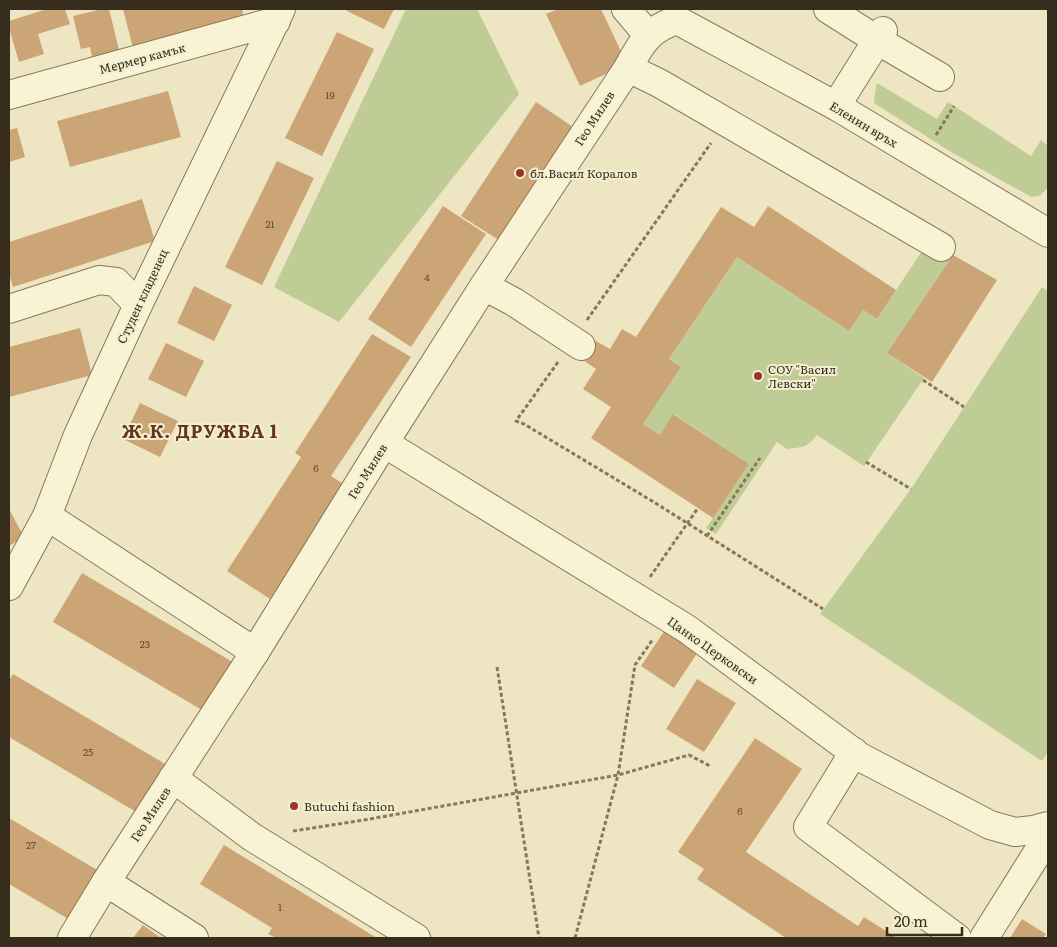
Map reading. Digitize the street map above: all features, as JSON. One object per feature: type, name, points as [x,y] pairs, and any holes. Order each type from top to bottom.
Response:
[{"type":"street","points":[[626,9],[648,35]]},
{"type":"street","points":[[828,9],[880,35],[940,77]]},
{"type":"street","name":"Мермер камък","points":[[9,94],[279,15]]},
{"type":"street","name":"Студен кладенец","points":[[9,586],[18,553],[46,516],[78,435],[138,305],[279,15]]},
{"type":"street","name":"Гео Милев","points":[[72,938],[106,882],[255,652],[384,443],[484,286],[628,68],[636,52],[648,35],[664,24],[677,20]]},
{"type":"street","name":"Еленин връх","points":[[677,20],[836,106],[940,170],[1045,223]]},
{"type":"street","points":[[836,106],[880,35]]},
{"type":"street","points":[[628,68],[659,83],[941,247]]},
{"type":"street","points":[[9,309],[99,280],[116,282],[138,305]]},
{"type":"street","points":[[484,286],[514,302],[577,343]]},
{"type":"street","name":"Цанко Церковски","points":[[384,443],[687,629],[860,757],[990,825],[1015,832],[1048,826]]},
{"type":"street","points":[[46,516],[255,652]]},
{"type":"street","points":[[854,752],[808,828],[957,938]]},
{"type":"street","points":[[174,778],[252,837],[416,938]]},
{"type":"street","points":[[984,938],[1048,836]]},
{"type":"street","points":[[106,882],[194,938]]},
{"type":"path","points":[[933,139],[954,106]]},
{"type":"path","points":[[708,148],[577,343],[516,421],[576,455],[823,609]]},
{"type":"path","points":[[923,380],[964,408]]},
{"type":"path","points":[[707,537],[760,458]]},
{"type":"path","points":[[866,462],[911,489]]},
{"type":"path","points":[[636,598],[698,508]]},
{"type":"path","points":[[574,938],[618,775],[635,665],[668,618]]},
{"type":"path","points":[[497,667],[539,938]]},
{"type":"path","points":[[252,837],[364,820],[618,775],[689,755],[710,766]]},
{"type":"green space","points":[[406,9],[477,9],[519,94],[339,322],[274,287]]},
{"type":"green space","points":[[877,83],[937,119],[948,102],[1031,156],[1041,140],[1048,146],[1048,188],[1039,196],[1031,197],[951,152],[874,103]]},
{"type":"green space","points":[[930,239],[953,255],[887,353],[924,378],[864,466],[817,435],[807,445],[797,448],[787,449],[777,442],[716,534],[706,528],[749,464],[674,414],[660,435],[643,424],[681,367],[669,359],[737,257],[849,331],[863,310],[877,319]]},
{"type":"green space","points":[[1042,287],[1048,291],[1048,752],[1042,761],[820,614],[911,489]]},
{"type":"building","points":[[47,9],[65,9],[70,24],[38,34],[44,54],[19,62],[9,28],[9,21]]},
{"type":"building","points":[[109,9],[119,50],[92,57],[90,47],[81,49],[73,16]]},
{"type":"building","points":[[123,9],[242,9],[244,18],[133,48]]},
{"type":"building","points":[[348,9],[394,9],[384,29],[347,11]]},
{"type":"building","points":[[558,9],[601,9],[627,64],[580,86],[546,14]]},
{"type":"building","points":[[337,32],[374,49],[322,156],[285,138]]},
{"type":"building","points":[[168,91],[181,137],[70,167],[57,121]]},
{"type":"building","name":"бл.Васил Коралов","points":[[536,102],[579,131],[505,244],[461,216]]},
{"type":"building","points":[[17,128],[25,157],[9,162],[9,130]]},
{"type":"building","points":[[277,161],[314,178],[262,285],[225,267]]},
{"type":"building","points":[[142,199],[155,241],[13,287],[9,273],[9,242]]},
{"type":"building","points":[[443,206],[486,234],[411,347],[368,319]]},
{"type":"building","points":[[768,206],[896,290],[877,319],[863,310],[849,331],[737,257],[669,359],[681,367],[643,424],[660,435],[673,414],[749,464],[713,518],[591,438],[611,407],[583,389],[596,369],[583,360],[596,341],[610,349],[622,329],[636,337],[721,207],[754,227]]},
{"type":"building","points":[[953,255],[997,280],[932,382],[887,353]]},
{"type":"building","points":[[194,286],[232,305],[214,341],[177,323]]},
{"type":"building","points":[[80,328],[92,375],[9,397],[9,347]]},
{"type":"building","points":[[372,334],[411,357],[331,476],[345,485],[270,599],[227,571],[301,457],[295,453]]},
{"type":"building","points":[[166,343],[204,361],[186,397],[148,379]]},
{"type":"building","points":[[140,403],[178,421],[160,457],[123,439]]},
{"type":"building","points":[[9,509],[24,537],[9,546]]},
{"type":"building","points":[[82,573],[236,664],[207,713],[53,622]]},
{"type":"building","points":[[665,630],[698,652],[674,688],[641,666]]},
{"type":"building","points":[[13,674],[167,765],[138,813],[9,737],[9,681]]},
{"type":"building","points":[[697,679],[736,703],[704,752],[666,729]]},
{"type":"building","points":[[755,738],[802,769],[746,852],[858,926],[864,917],[897,938],[786,938],[697,879],[704,869],[678,852]]},
{"type":"building","points":[[9,818],[99,871],[70,920],[9,884]]},
{"type":"building","points":[[224,845],[377,938],[276,938],[268,934],[272,928],[200,884]]},
{"type":"building","points":[[1022,919],[1046,934],[1043,938],[1010,938]]},
{"type":"building","points":[[143,925],[161,938],[133,938]]},
{"type":"place","name":"бл.Васил Коралов","points":[[520,173]]},
{"type":"place","name":"СОУ \"Васил Левски\"","points":[[758,376]]},
{"type":"place","name":"Butuchi fashion","points":[[294,806]]},
{"type":"district","name":"Ж.К. ДРУЖБА 1","points":[[200,430]]}]
